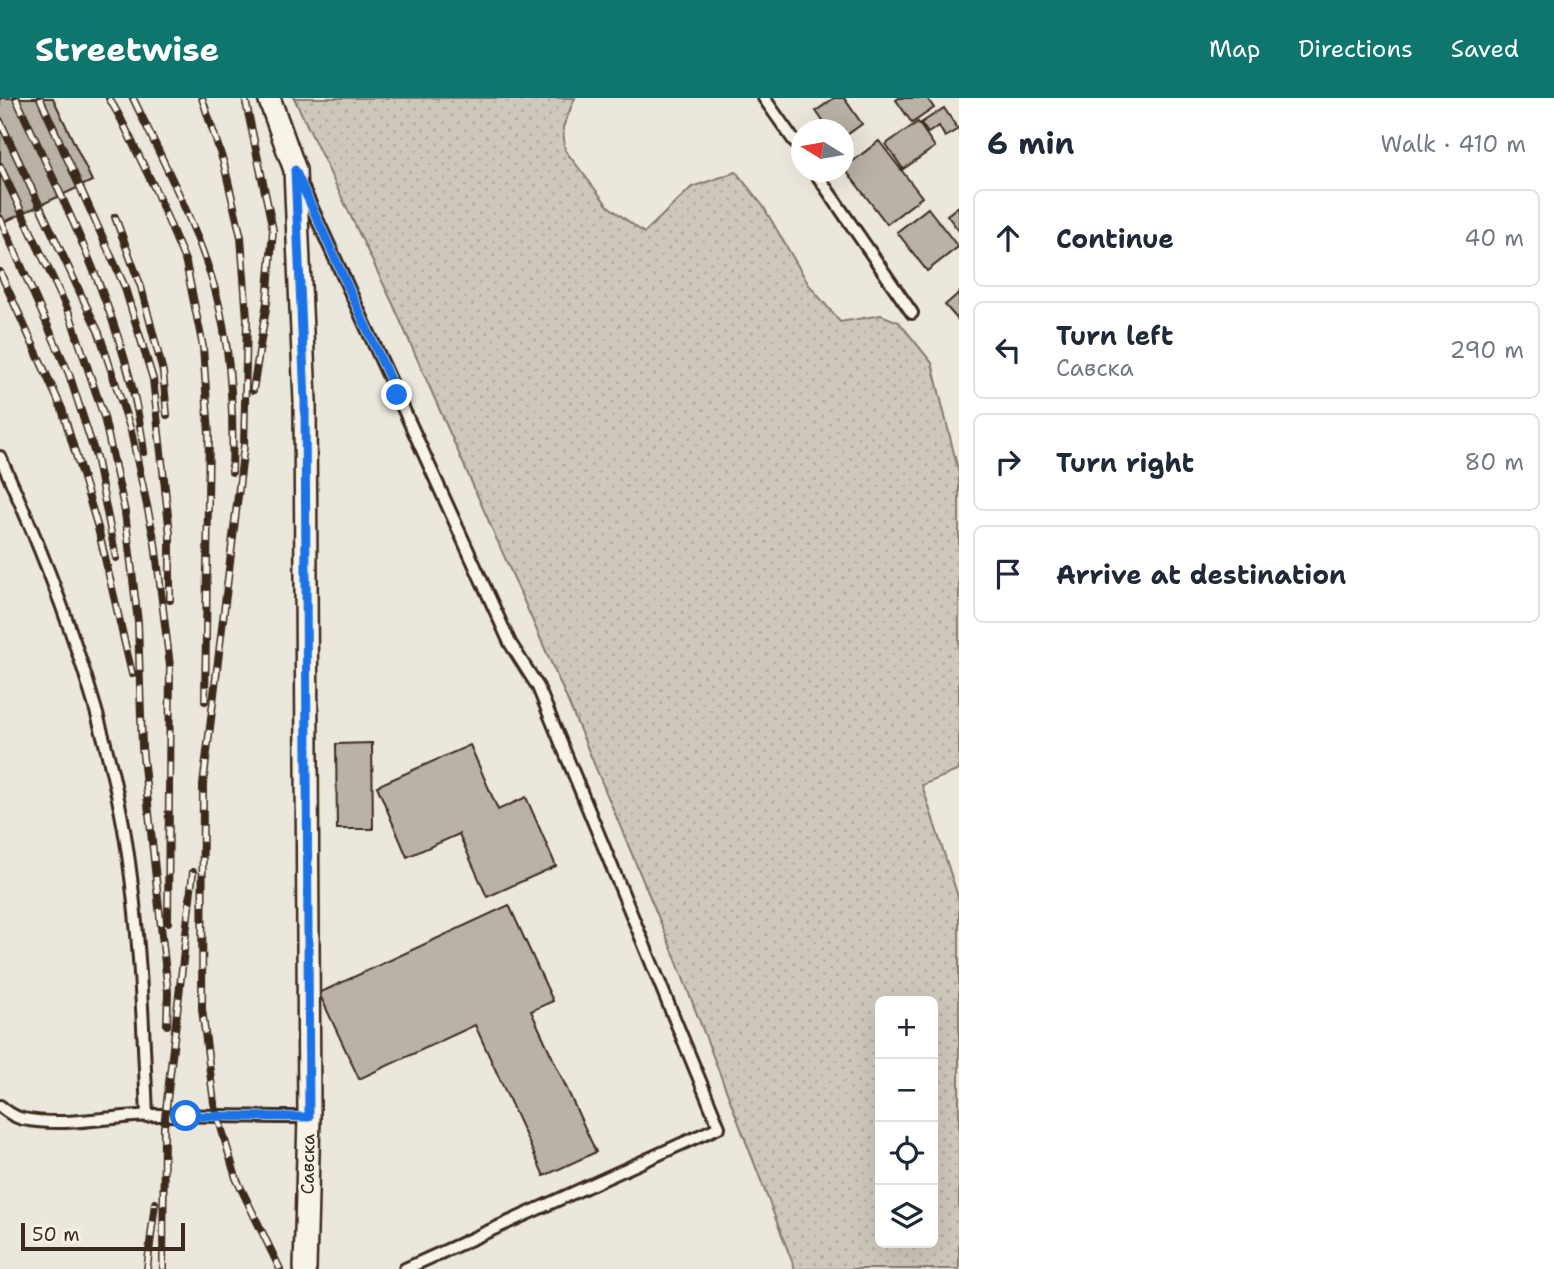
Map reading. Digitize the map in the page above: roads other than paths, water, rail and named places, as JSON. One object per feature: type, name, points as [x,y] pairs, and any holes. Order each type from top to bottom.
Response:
[{"type":"street","name":"Савска","points":[[269,98],[295,170],[305,401],[309,1117],[305,1269]]},
{"type":"lane","points":[[764,98],[791,136]]},
{"type":"lane","points":[[295,170],[513,649],[538,687],[719,1127],[405,1269]]},
{"type":"lane","points":[[822,182],[912,313]]},
{"type":"lane","points":[[0,457],[27,517],[75,646],[109,762],[134,898],[142,996],[147,1116]]},
{"type":"lane","points":[[3,1111],[22,1119],[61,1122],[147,1116],[309,1117]]},
{"type":"railway","points":[[16,98],[75,227],[111,315],[125,360],[144,452]]},
{"type":"railway","points":[[40,98],[124,285],[153,379],[170,534],[170,600]]},
{"type":"railway","points":[[109,98],[155,189],[186,263],[203,347],[209,434],[205,701]]},
{"type":"railway","points":[[133,98],[174,183],[216,294],[229,370],[232,472]]},
{"type":"railway","points":[[202,98],[224,164],[241,237],[247,319],[244,446],[203,785],[202,1009],[214,1103],[236,1178],[280,1269]]},
{"type":"railway","points":[[245,98],[273,230],[267,302],[253,390]]},
{"type":"railway","points":[[0,121],[99,333],[131,431],[155,543],[170,666],[168,922]]},
{"type":"railway","points":[[0,166],[70,315],[104,417],[125,512],[138,622],[142,747],[168,992],[167,1025]]},
{"type":"railway","points":[[115,217],[141,287],[163,372],[167,415]]},
{"type":"railway","points":[[0,218],[69,374],[96,457],[116,558]]},
{"type":"railway","points":[[0,272],[62,409],[98,528],[132,674]]},
{"type":"railway","points":[[163,1269],[164,1127],[193,872]]},
{"type":"railway","points":[[147,1269],[155,1203]]}]
